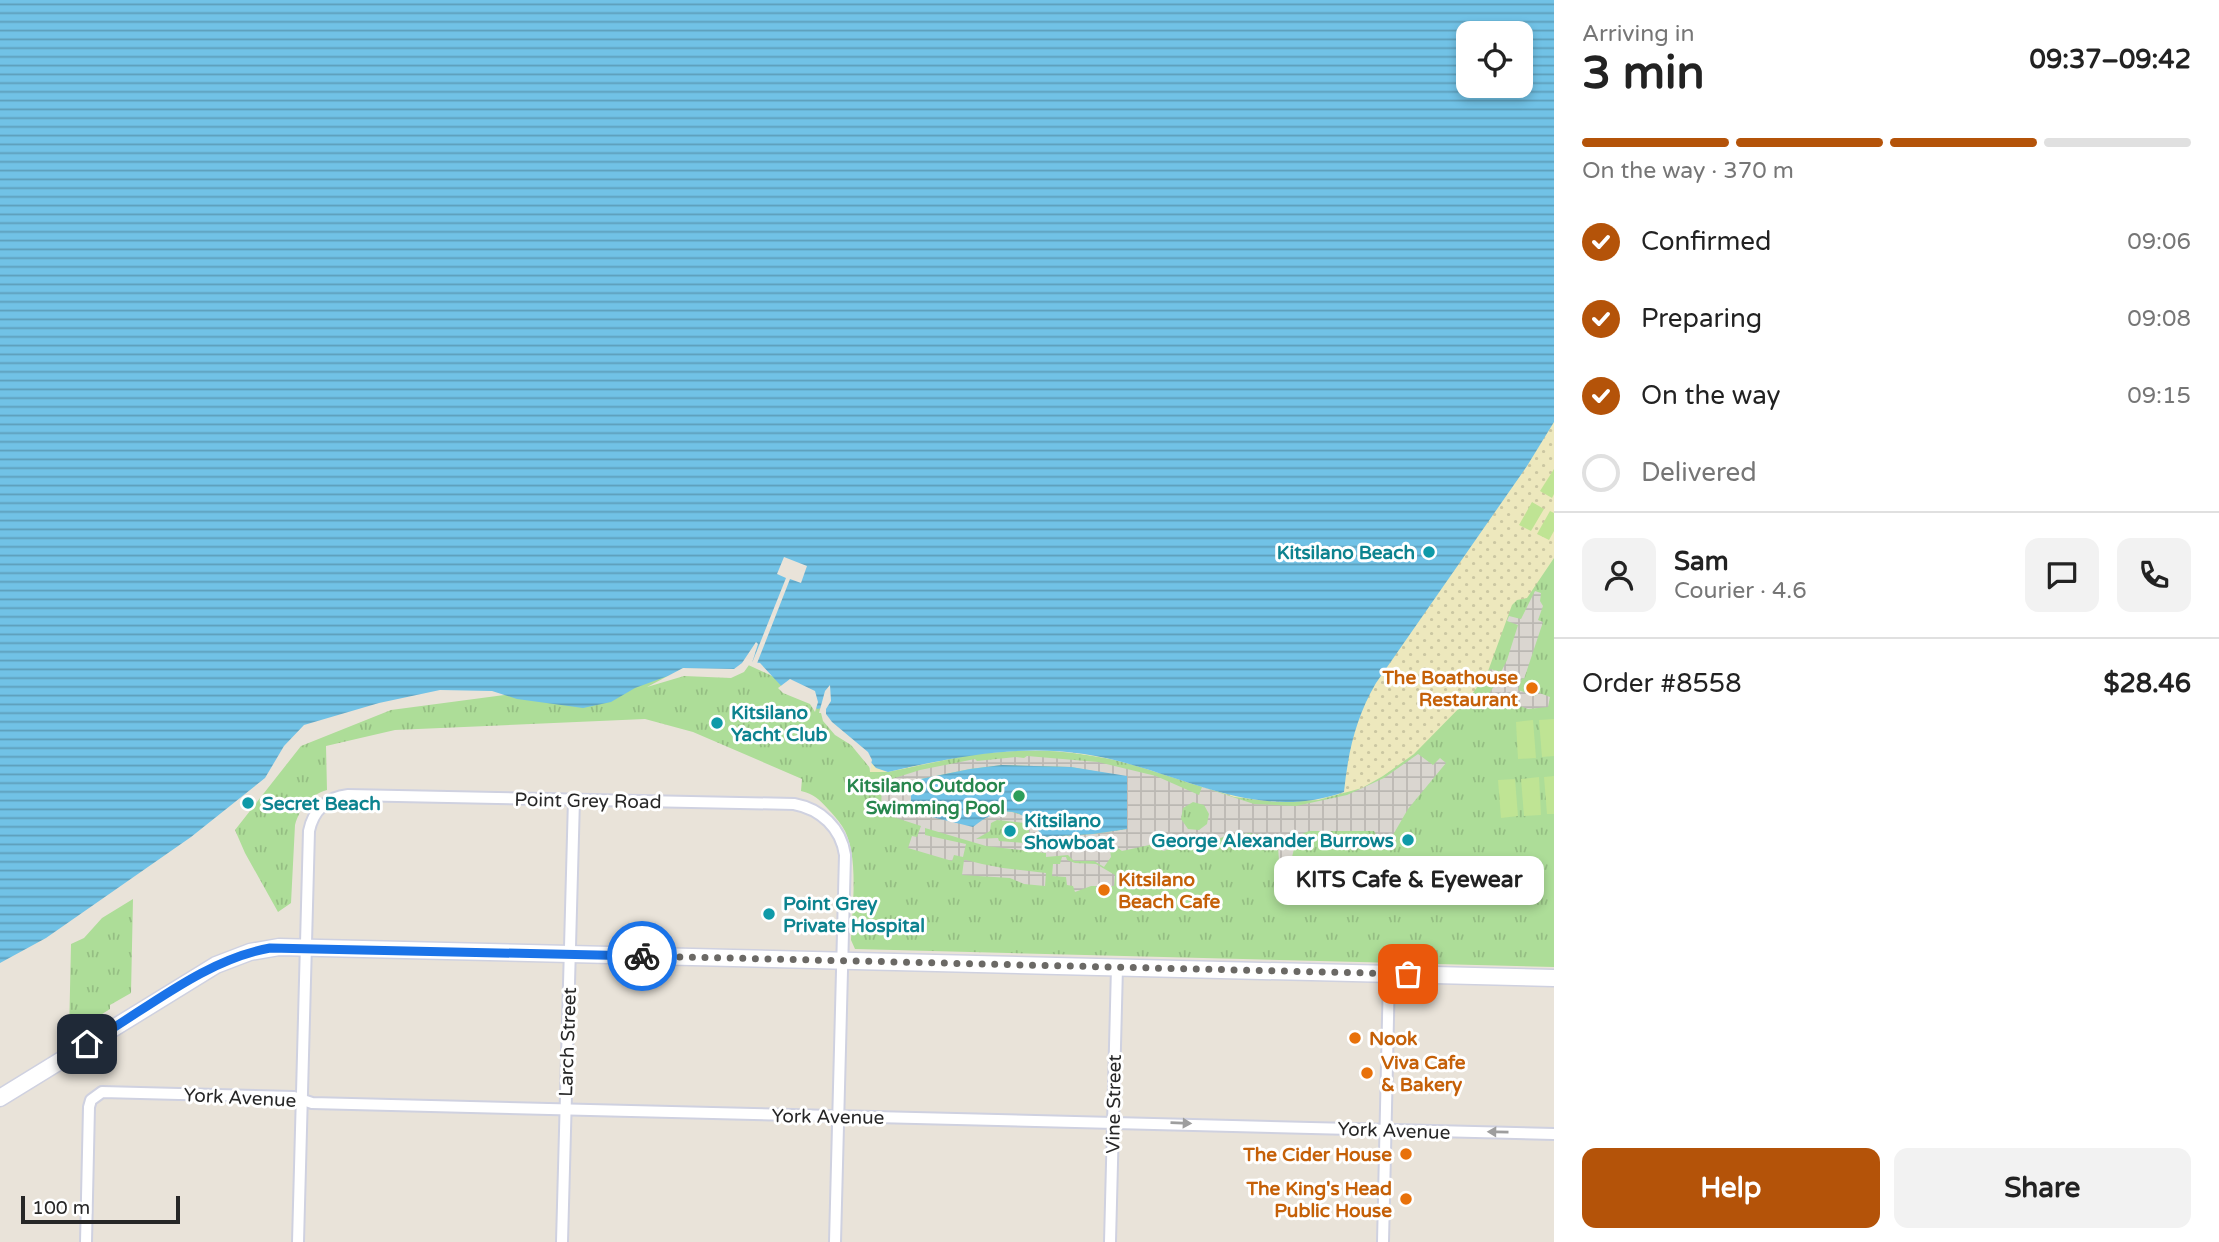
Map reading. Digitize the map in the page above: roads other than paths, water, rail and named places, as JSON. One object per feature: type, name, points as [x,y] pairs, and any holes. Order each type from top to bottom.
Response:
[{"type":"main road","points":[[0,1098],[216,965],[258,950],[306,948],[1554,978]]},
{"type":"street","name":"Point Grey Road","points":[[306,948],[309,831],[311,822],[323,805],[336,796],[794,804],[811,809],[825,818],[838,832],[845,855],[842,961]]},
{"type":"street","name":"Larch Street","points":[[562,1242],[574,799]]},
{"type":"street","points":[[298,1242],[306,948]]},
{"type":"street","points":[[835,1242],[842,961]]},
{"type":"street","name":"Vine Street","points":[[1110,1242],[1116,967]]},
{"type":"street","points":[[1383,1242],[1389,974]]},
{"type":"street","name":"York Avenue","points":[[86,1242],[89,1107],[91,1100],[102,1092],[294,1097],[312,1103],[1554,1134]]},
{"type":"water","points":[[0,0],[1554,0],[1554,422],[1527,466],[1376,683],[1354,735],[1344,792],[1310,800],[1277,802],[1245,798],[1117,761],[1059,751],[1010,751],[937,761],[888,772],[876,768],[853,742],[837,733],[822,708],[817,709],[812,701],[785,690],[760,663],[751,662],[742,670],[684,672],[635,688],[611,702],[583,708],[517,699],[492,691],[440,690],[379,703],[304,725],[284,746],[265,778],[191,837],[46,938],[0,963]]},
{"type":"water","name":"Kitsilano Outdoor Swimming Pool","points":[[1002,765],[1071,767],[1127,776],[1127,829],[1043,837],[1028,819],[1011,812],[993,814],[973,827],[911,812],[911,781]]},
{"type":"place","name":"Kitsilano Beach","points":[[1429,552]]},
{"type":"place","name":"The Boathouse Restaurant","points":[[1532,688]]},
{"type":"place","name":"Kitsilano Yacht Club","points":[[717,723]]},
{"type":"place","name":"Kitsilano Outdoor Swimming Pool","points":[[1019,796]]},
{"type":"place","name":"Secret Beach","points":[[248,803]]},
{"type":"place","name":"Kitsilano Showboat","points":[[1010,831]]},
{"type":"place","name":"George Alexander Burrows","points":[[1408,840]]},
{"type":"place","name":"Kitsilano Beach Cafe","points":[[1104,890]]},
{"type":"place","name":"Point Grey Private Hospital","points":[[769,914]]},
{"type":"place","name":"KITS Cafe & Eyewear","points":[[1408,974]]},
{"type":"place","name":"Nook","points":[[1355,1038]]},
{"type":"place","name":"Viva Cafe & Bakery","points":[[1367,1073]]},
{"type":"place","name":"The Cider House","points":[[1406,1154]]},
{"type":"place","name":"The King's Head Public House","points":[[1406,1199]]}]
